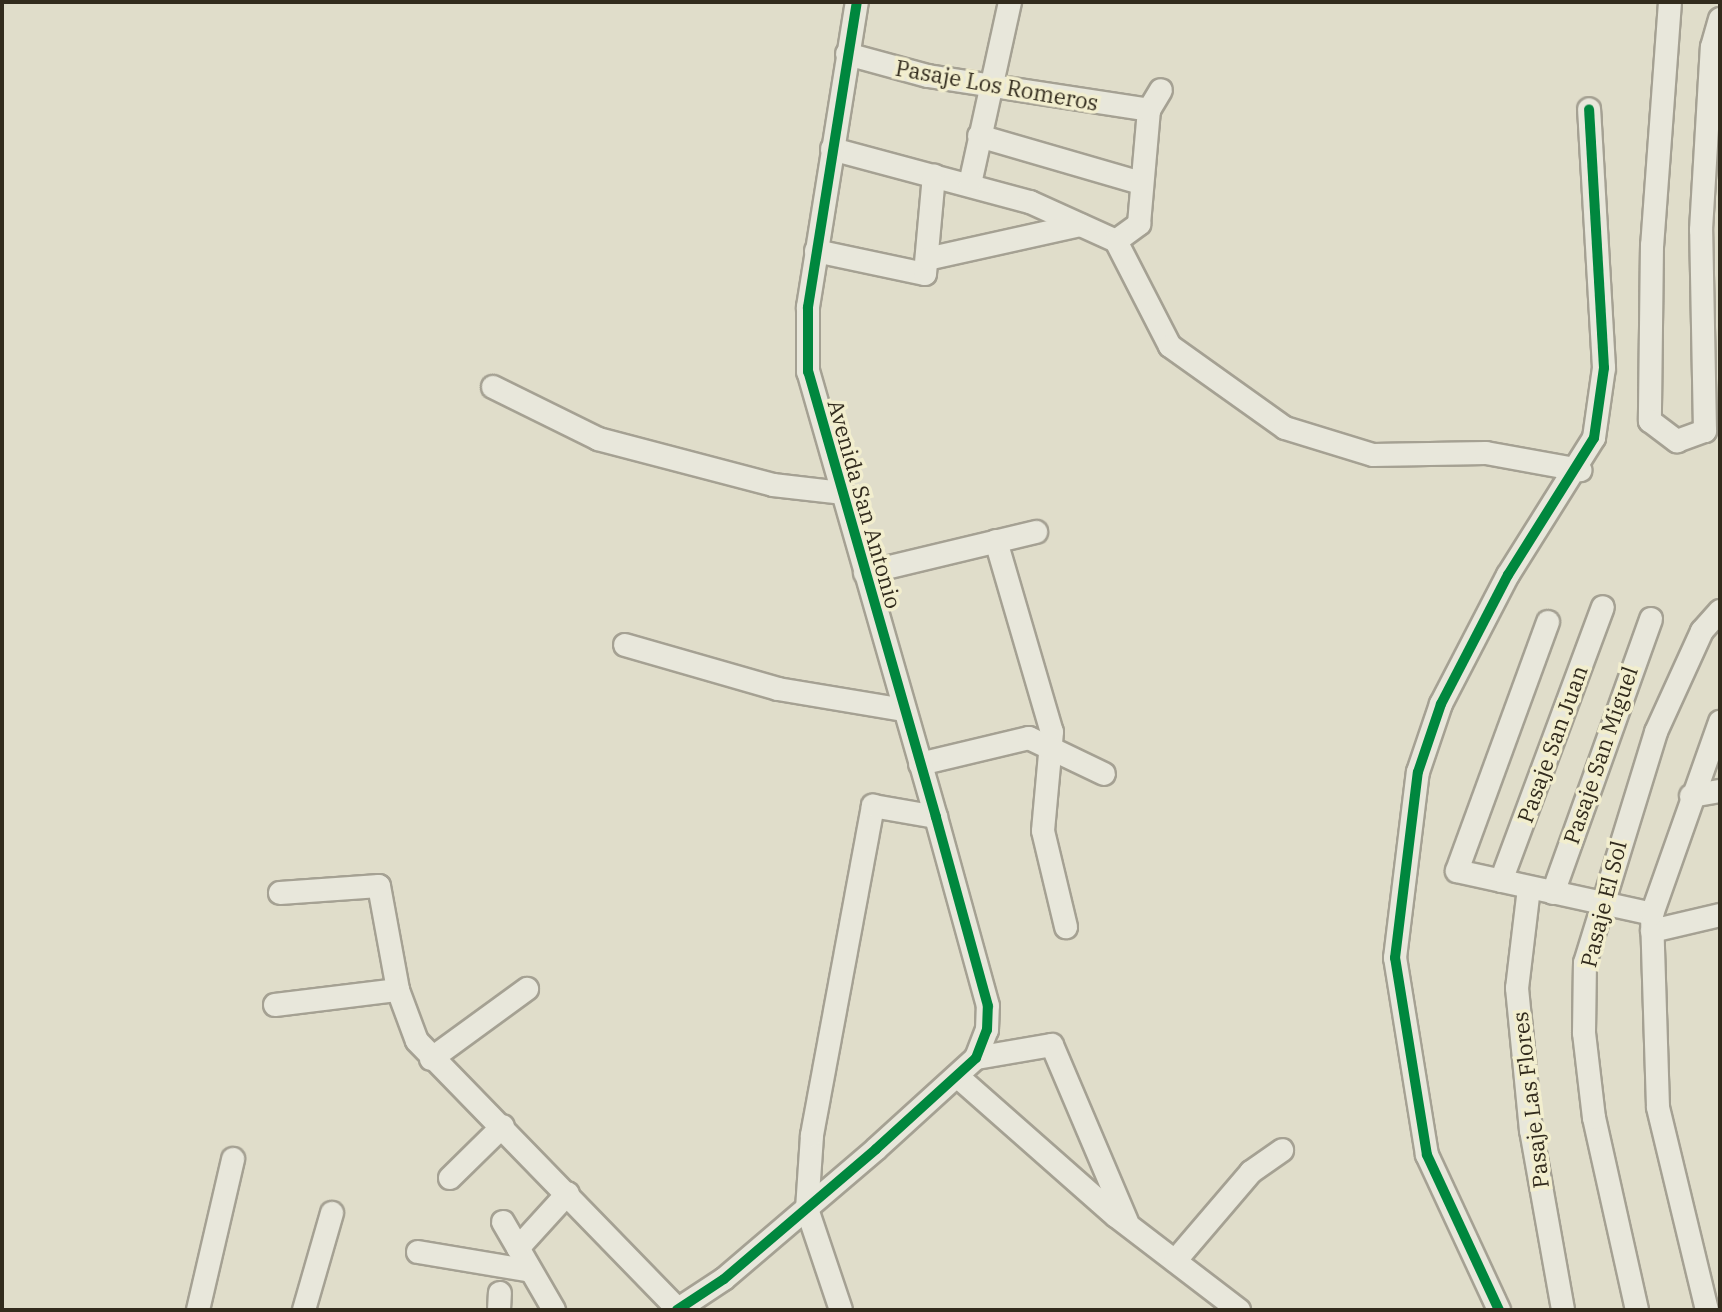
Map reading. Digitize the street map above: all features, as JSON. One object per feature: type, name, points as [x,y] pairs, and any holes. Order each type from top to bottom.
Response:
[{"type":"street","name":"Avenida San Antonio","points":[[857,2],[816,251],[808,372],[988,1006],[976,1058]]},
{"type":"street","points":[[970,184],[989,84],[1010,2]]},
{"type":"street","points":[[1670,2],[1652,245],[1650,421],[1677,441],[1705,431],[1701,230],[1712,47],[1720,19]]},
{"type":"street","name":"Pasaje Los Romeros","points":[[847,54],[989,84],[1149,110]]},
{"type":"street","points":[[1116,241],[1139,224],[1149,110],[1161,90]]},
{"type":"street","points":[[1499,1310],[1427,1155],[1395,958],[1418,772],[1441,704],[1508,575],[1580,470],[1594,438],[1604,368],[1589,109]]},
{"type":"street","points":[[979,136],[1141,183]]},
{"type":"street","points":[[832,149],[970,184],[1116,241],[1170,346],[1285,428],[1373,455],[1486,453],[1580,470]]},
{"type":"street","points":[[925,267],[934,175]]},
{"type":"street","points":[[816,251],[925,267],[1080,225]]},
{"type":"street","points":[[493,387],[598,439],[773,485],[842,493]]},
{"type":"street","points":[[865,573],[1036,532]]},
{"type":"street","points":[[996,541],[1052,732],[1043,831],[1066,927]]},
{"type":"street","name":"Pasaje San Juan","points":[[1501,881],[1603,607]]},
{"type":"street","name":"Pasaje El Sol","points":[[1637,1310],[1610,1211],[1584,1033],[1585,963],[1599,902],[1656,732],[1702,631],[1720,611]]},
{"type":"street","name":"Pasaje San Miguel","points":[[1553,893],[1651,619]]},
{"type":"street","points":[[1548,622],[1457,863],[1462,877],[1501,881],[1599,902],[1652,922],[1720,915]]},
{"type":"street","points":[[625,645],[778,689],[903,710]]},
{"type":"street","points":[[1707,1310],[1658,1107],[1652,922],[1691,796],[1720,722]]},
{"type":"street","points":[[920,764],[1029,738],[1104,774]]},
{"type":"street","points":[[1691,796],[1720,791]]},
{"type":"street","points":[[841,1310],[807,1209],[812,1135],[873,806],[936,817]]},
{"type":"street","points":[[280,893],[379,886],[398,990],[431,1059],[503,1126],[678,1310],[807,1209],[976,1058],[1052,1045],[1129,1226]]},
{"type":"street","name":"Pasaje Las Flores","points":[[1529,888],[1517,988],[1531,1130],[1563,1310]]},
{"type":"street","points":[[431,1059],[527,989]]},
{"type":"street","points":[[275,1005],[398,990]]},
{"type":"street","points":[[957,1076],[1129,1226],[1239,1310]]},
{"type":"street","points":[[450,1178],[503,1126]]},
{"type":"street","points":[[1175,1261],[1251,1172],[1282,1150]]},
{"type":"street","points":[[198,1310],[233,1159]]},
{"type":"street","points":[[518,1248],[568,1193]]},
{"type":"street","points":[[304,1310],[332,1213]]},
{"type":"street","points":[[503,1222],[518,1248],[525,1270],[554,1310]]},
{"type":"street","points":[[418,1252],[525,1270]]},
{"type":"cycle path","points":[[677,1310],[724,1279],[876,1149],[976,1058],[987,1030],[988,1006],[808,372],[808,307],[857,2]]},
{"type":"cycle path","points":[[1499,1310],[1427,1155],[1395,958],[1418,772],[1441,704],[1508,575],[1594,438],[1604,368],[1589,109]]}]
